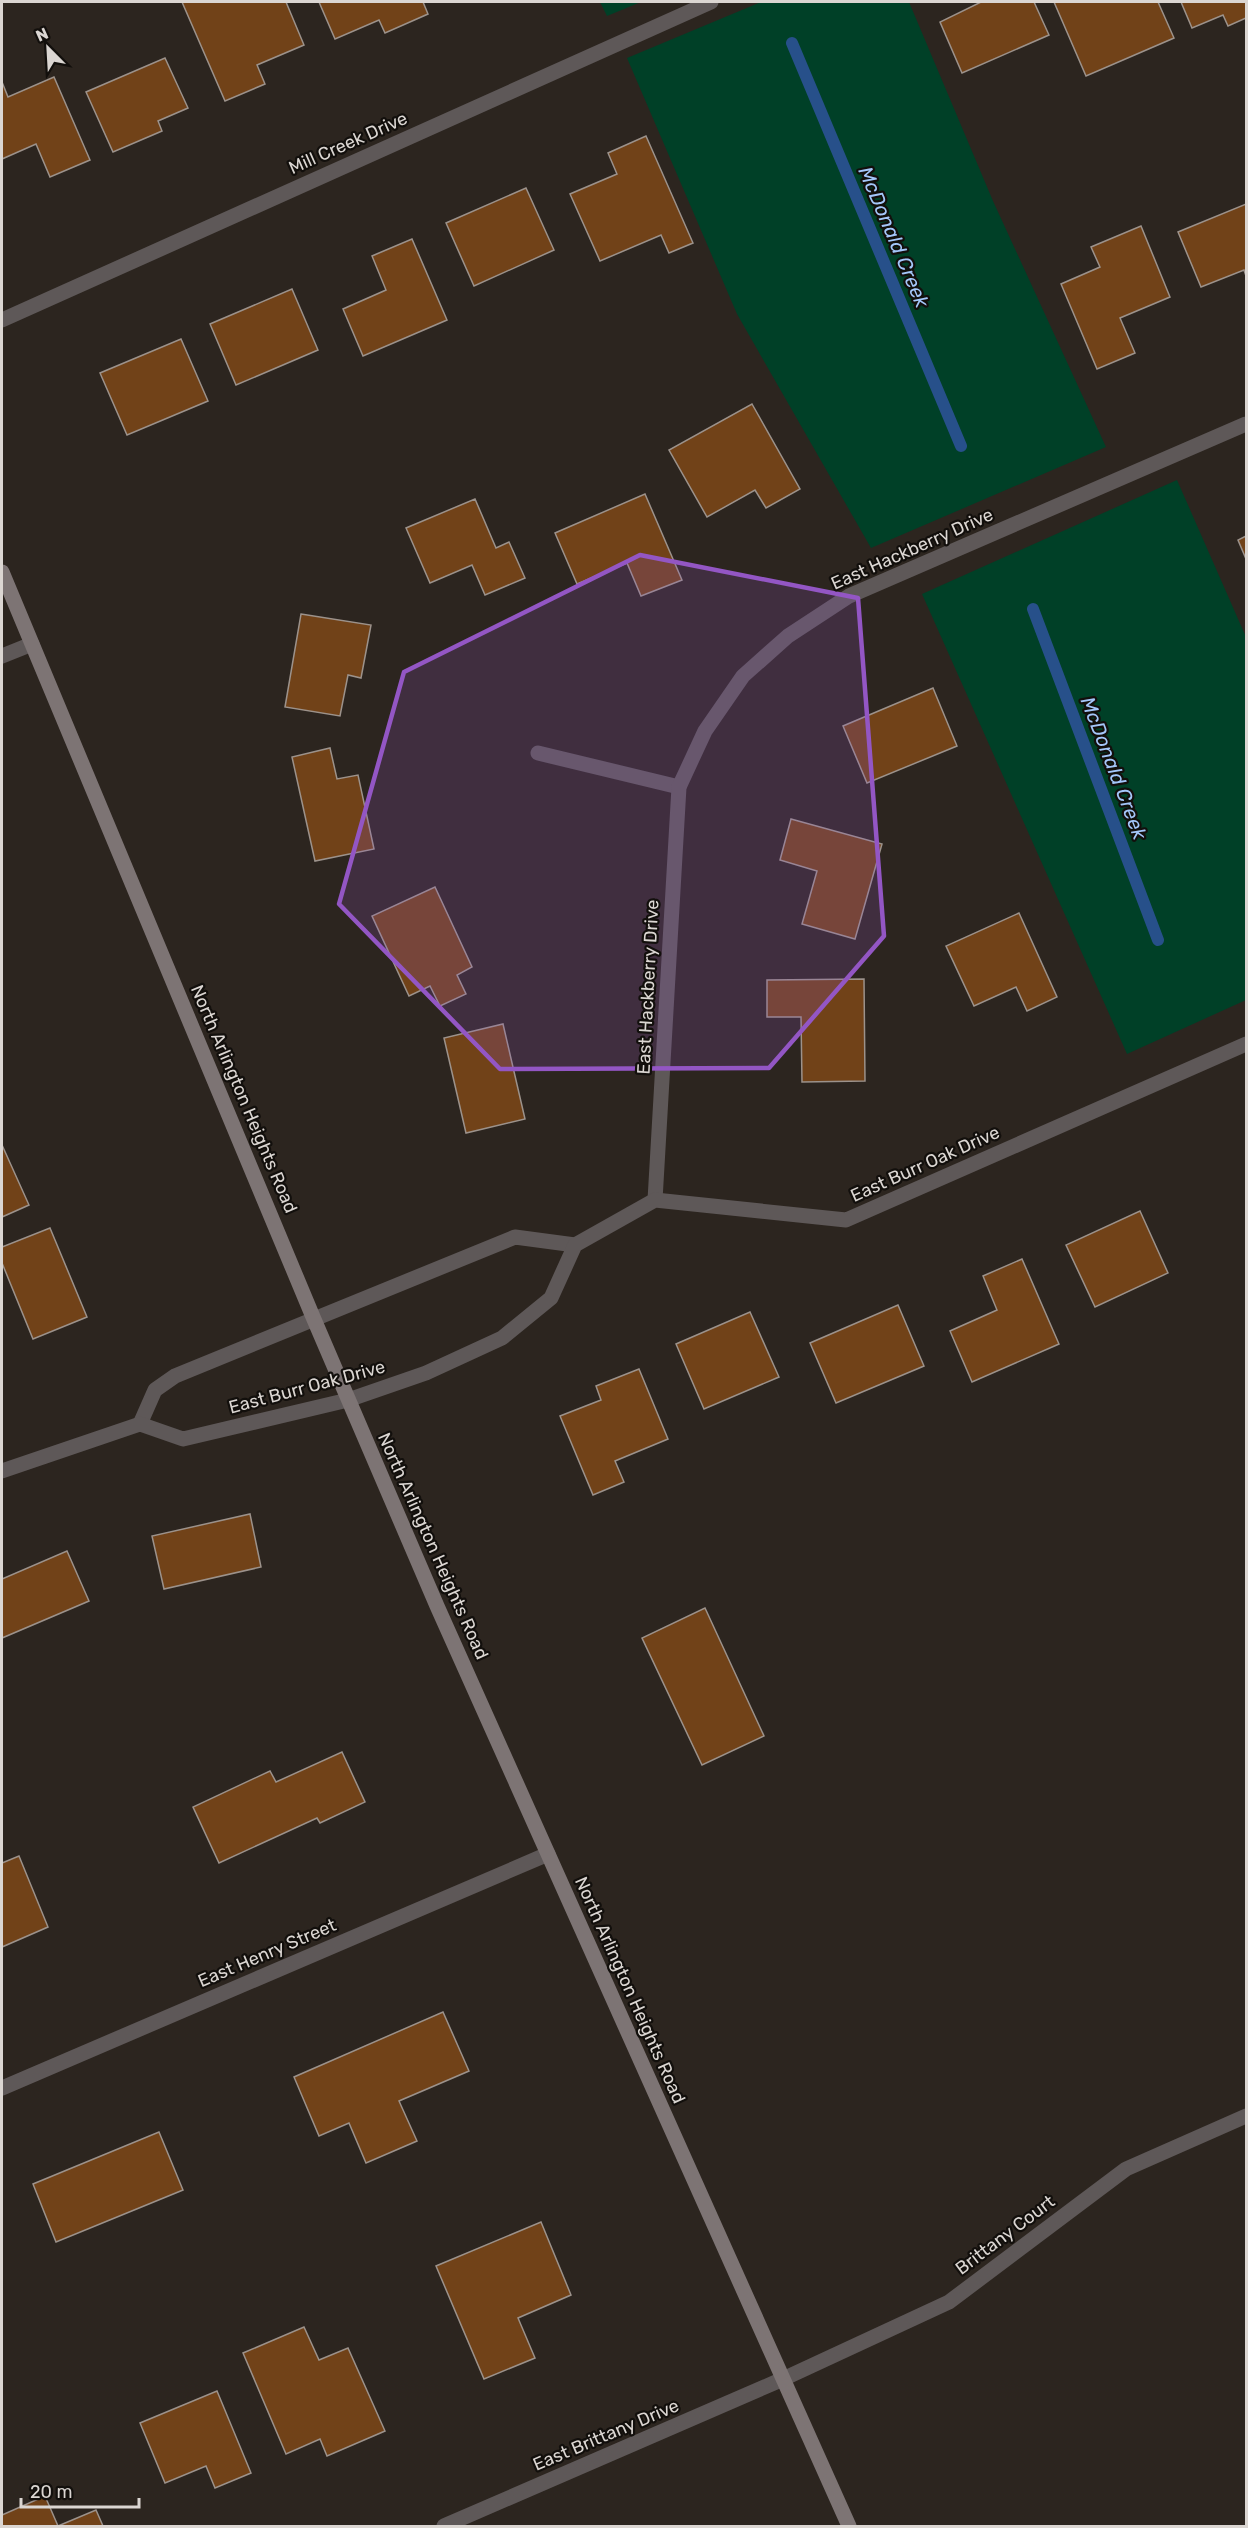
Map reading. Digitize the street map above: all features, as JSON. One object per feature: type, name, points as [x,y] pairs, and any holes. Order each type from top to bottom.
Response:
[{"type":"main road","name":"North Arlington Heights Road","points":[[2,572],[348,1400],[548,1854],[849,2526]]},
{"type":"street","name":"Mill Creek Drive","points":[[2,320],[711,2]]},
{"type":"street","name":"East Hackberry Drive","points":[[655,1200],[679,786],[705,731],[743,676],[788,636],[849,596],[1246,424]]},
{"type":"street","points":[[2,656],[32,644]]},
{"type":"street","points":[[538,753],[679,786]]},
{"type":"street","name":"East Burr Oak Drive","points":[[655,1200],[846,1220],[1246,1044]]},
{"type":"street","points":[[2,1471],[140,1424],[155,1390],[175,1376],[313,1317],[515,1237],[576,1245],[655,1200]]},
{"type":"street","name":"East Burr Oak Drive","points":[[140,1424],[183,1439],[348,1400],[426,1373],[502,1338],[551,1298],[576,1245]]},
{"type":"street","name":"East Henry Street","points":[[2,2088],[548,1854]]},
{"type":"street","name":"Brittany Court","points":[[783,2379],[949,2302],[1126,2169],[1246,2116]]},
{"type":"street","name":"East Brittany Drive","points":[[444,2526],[783,2379]]},
{"type":"highlighted area","points":[[640,555],[858,598],[884,936],[769,1068],[500,1069],[339,904],[404,672]]},
{"type":"green space","points":[[600,2],[641,2],[607,16]]},
{"type":"green space","points":[[761,2],[909,2],[993,201],[1106,447],[871,548],[737,314],[627,58]]},
{"type":"green space","points":[[1177,480],[1246,637],[1246,1000],[1127,1054],[922,594]]},
{"type":"building","points":[[182,2],[286,2],[304,45],[257,65],[265,84],[225,101]]},
{"type":"building","points":[[319,2],[423,2],[428,14],[385,33],[379,20],[335,39]]},
{"type":"building","points":[[981,2],[1034,2],[1049,35],[962,73],[940,22]]},
{"type":"building","points":[[1054,2],[1158,2],[1174,38],[1086,76]]},
{"type":"building","points":[[1181,2],[1246,2],[1246,18],[1228,26],[1223,15],[1192,28]]},
{"type":"building","points":[[165,58],[188,108],[158,121],[162,131],[113,152],[86,92]]},
{"type":"building","points":[[54,77],[90,160],[50,177],[36,144],[2,159],[2,82],[8,97]]},
{"type":"building","points":[[646,136],[693,243],[669,253],[661,235],[600,261],[570,194],[617,174],[608,153]]},
{"type":"building","points":[[526,188],[554,250],[474,286],[446,223]]},
{"type":"building","points":[[1246,204],[1246,276],[1244,270],[1201,287],[1178,232]]},
{"type":"building","points":[[1141,226],[1170,297],[1120,318],[1135,353],[1097,369],[1061,284],[1100,267],[1091,247]]},
{"type":"building","points":[[412,239],[447,320],[363,356],[343,309],[386,290],[372,256]]},
{"type":"building","points":[[292,289],[318,350],[236,385],[210,324]]},
{"type":"building","points":[[181,339],[208,401],[127,435],[100,373]]},
{"type":"building","points":[[752,404],[800,489],[766,508],[755,490],[707,517],[669,450]]},
{"type":"building","points":[[645,494],[682,580],[641,596],[627,563],[577,584],[555,533]]},
{"type":"building","points":[[475,499],[496,548],[509,542],[525,578],[485,595],[472,565],[430,583],[406,528]]},
{"type":"building","points":[[1246,536],[1246,559],[1238,540]]},
{"type":"building","points":[[301,614],[371,625],[361,678],[348,675],[340,716],[285,707]]},
{"type":"building","points":[[933,688],[957,746],[867,783],[843,726]]},
{"type":"building","points":[[330,748],[337,779],[358,775],[374,849],[315,861],[292,757]]},
{"type":"building","points":[[791,819],[882,844],[855,939],[802,924],[817,871],[780,860]]},
{"type":"building","points":[[435,887],[472,967],[457,975],[466,994],[440,1006],[430,986],[409,996],[372,916]]},
{"type":"building","points":[[1019,913],[1057,997],[1027,1011],[1016,987],[974,1006],[946,946]]},
{"type":"building","points":[[864,979],[865,1081],[802,1082],[801,1017],[767,1017],[767,980]]},
{"type":"building","points":[[503,1024],[525,1119],[466,1133],[444,1038]]},
{"type":"building","points":[[2,1145],[29,1205],[2,1217]]},
{"type":"building","points":[[1140,1211],[1168,1273],[1095,1307],[1066,1245]]},
{"type":"building","points":[[50,1228],[87,1317],[33,1339],[2,1263],[2,1247]]},
{"type":"building","points":[[1022,1259],[1059,1344],[972,1382],[950,1331],[997,1310],[983,1276]]},
{"type":"building","points":[[898,1305],[924,1366],[836,1403],[810,1343]]},
{"type":"building","points":[[750,1312],[779,1377],[704,1409],[676,1344]]},
{"type":"building","points":[[639,1369],[668,1439],[615,1461],[624,1482],[593,1495],[560,1416],[601,1400],[596,1386]]},
{"type":"building","points":[[250,1514],[261,1567],[164,1589],[152,1536]]},
{"type":"building","points":[[67,1551],[89,1601],[2,1638],[2,1579]]},
{"type":"building","points":[[705,1608],[764,1736],[702,1765],[642,1638]]},
{"type":"building","points":[[342,1752],[365,1802],[320,1823],[317,1818],[219,1863],[193,1807],[270,1771],[276,1782]]},
{"type":"building","points":[[19,1856],[48,1927],[2,1947],[2,1863]]},
{"type":"building","points":[[443,2012],[469,2071],[399,2101],[417,2141],[366,2163],[349,2123],[319,2136],[294,2077]]},
{"type":"building","points":[[159,2132],[183,2190],[56,2242],[33,2184]]},
{"type":"building","points":[[541,2222],[571,2295],[518,2318],[535,2358],[484,2379],[436,2266]]},
{"type":"building","points":[[304,2327],[319,2360],[348,2348],[385,2431],[327,2456],[320,2439],[286,2454],[243,2353]]},
{"type":"building","points":[[217,2391],[251,2473],[215,2488],[206,2466],[165,2483],[140,2423]]},
{"type":"building","points":[[45,2496],[58,2526],[2,2526],[2,2515]]},
{"type":"building","points":[[96,2510],[103,2526],[58,2526]]},
{"type":"waterway","name":"McDonald Creek","points":[[792,43],[961,446]]},
{"type":"waterway","name":"McDonald Creek","points":[[1033,609],[1158,940]]}]
